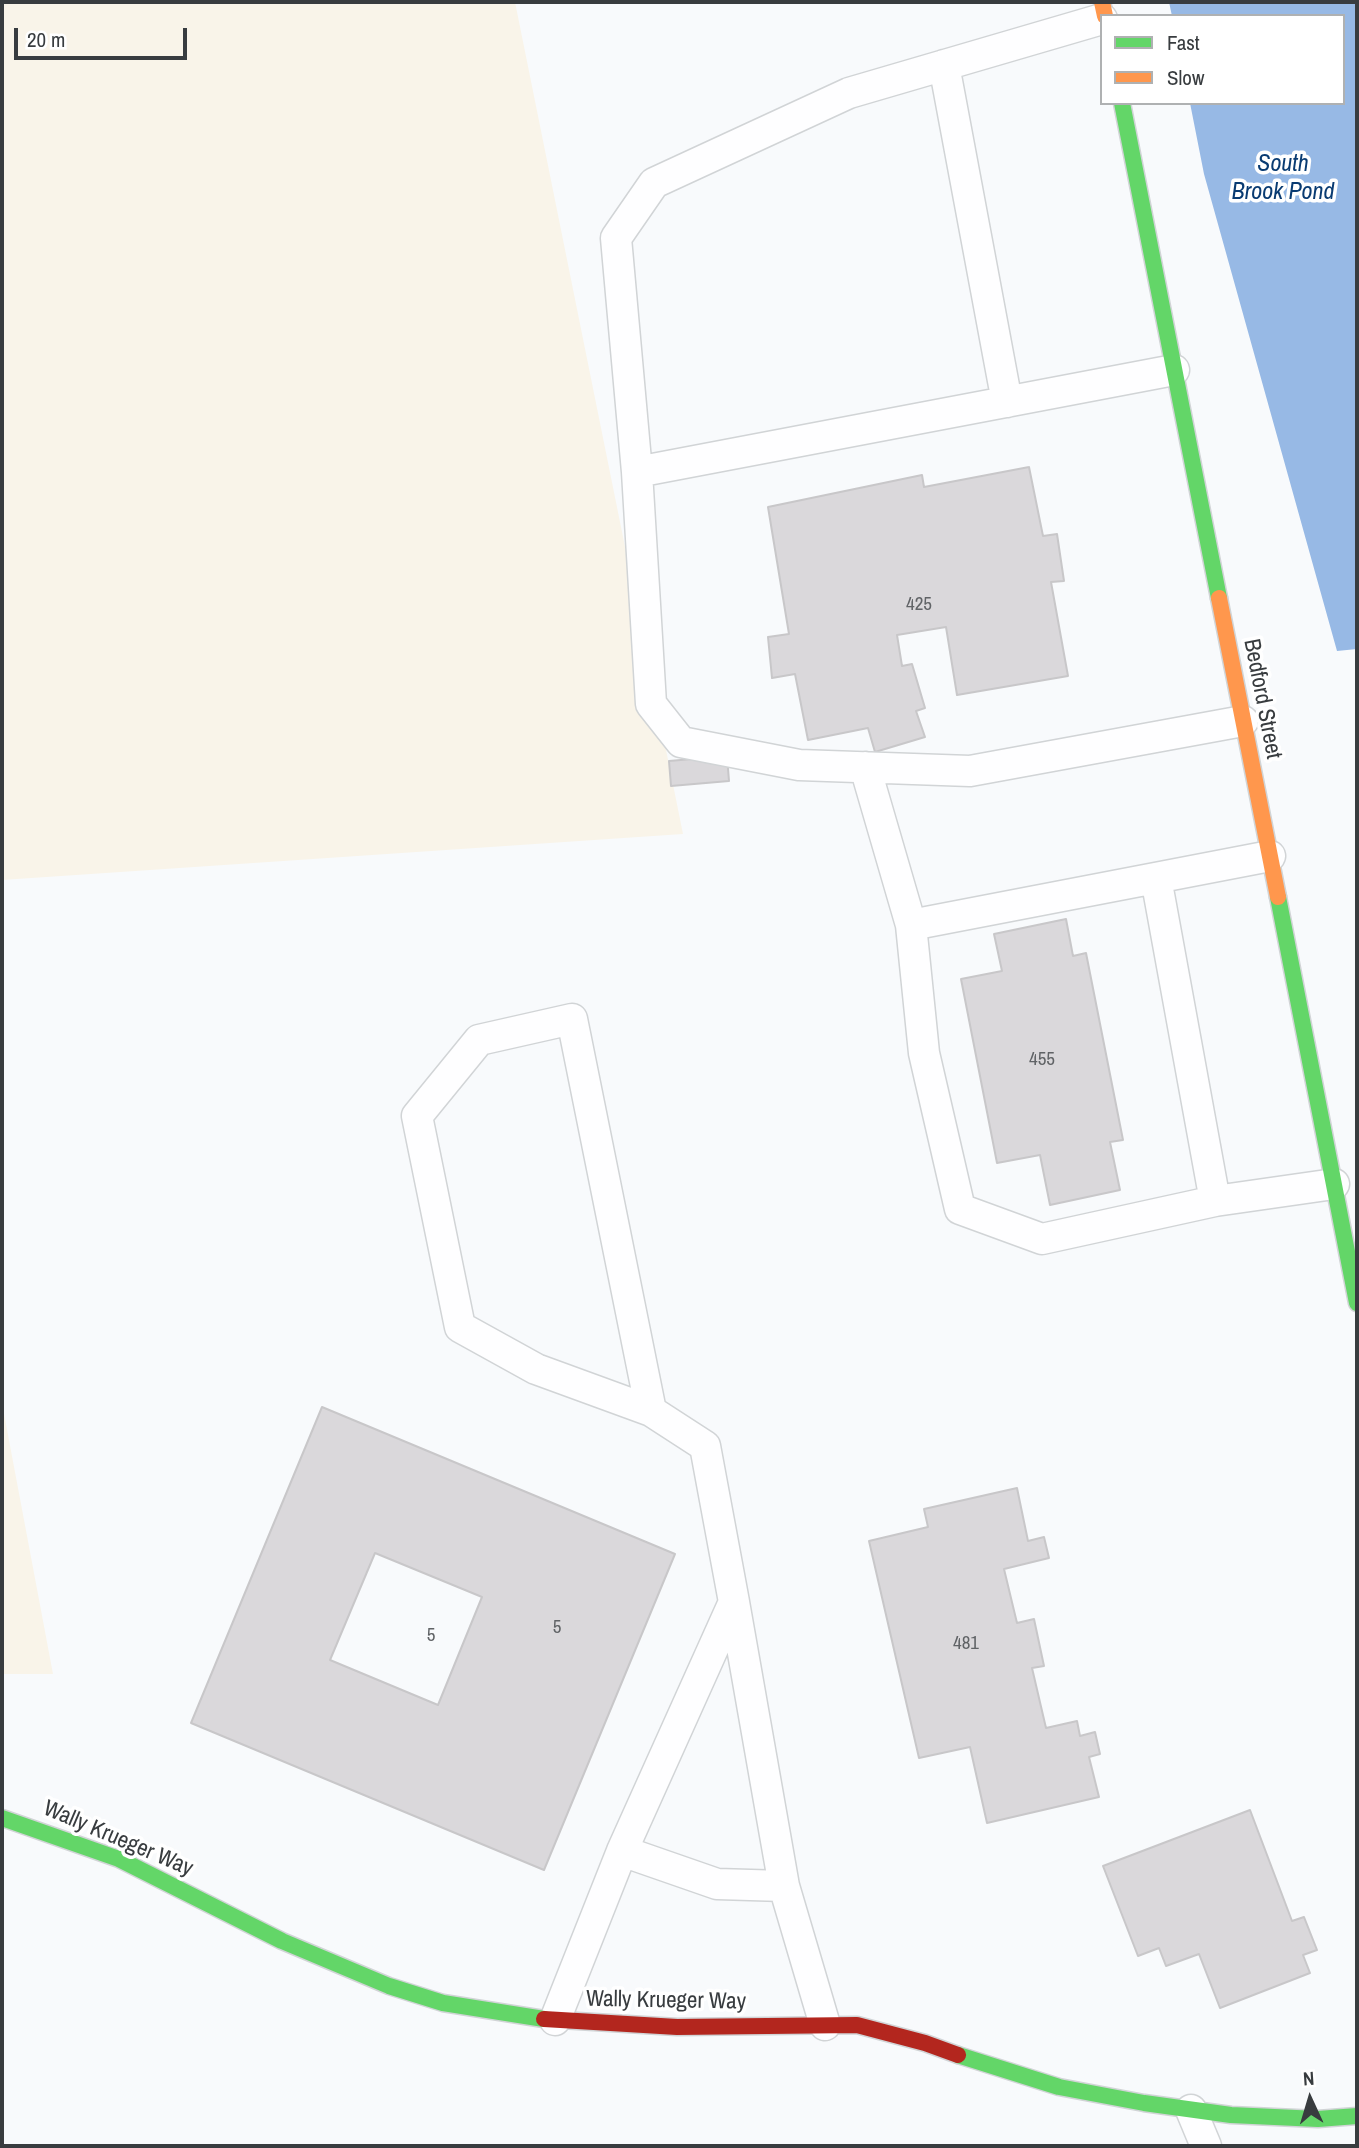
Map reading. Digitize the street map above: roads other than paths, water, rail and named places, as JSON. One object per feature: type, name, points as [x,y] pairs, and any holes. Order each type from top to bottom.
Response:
[{"type":"street","name":"Bedford Street","points":[[1122,105],[1357,1303]]},
{"type":"street","name":"Wally Krueger Way","points":[[2,1818],[119,1859],[282,1941],[389,1986],[443,2003],[520,2017],[677,2027],[857,2025],[925,2043],[1059,2087],[1231,2115],[1318,2119],[1357,2116]]},
{"type":"lane","points":[[1100,18],[849,93],[654,183],[616,238],[637,472],[651,704],[681,742],[799,765],[970,771],[1243,721]]},
{"type":"lane","points":[[944,65],[1007,402]]},
{"type":"lane","points":[[637,472],[1174,370]]},
{"type":"lane","points":[[865,767],[911,925],[924,1053],[960,1209],[1042,1239],[1215,1201],[1334,1184]]},
{"type":"lane","points":[[911,925],[1270,856]]},
{"type":"lane","points":[[1156,878],[1215,1201]]},
{"type":"lane","points":[[650,1411],[572,1019],[479,1040],[417,1116],[460,1327],[536,1369],[650,1411],[705,1446],[784,1886],[825,2025]]},
{"type":"lane","points":[[555,2020],[622,1851],[734,1602]]},
{"type":"lane","points":[[622,1851],[717,1884],[784,1886]]},
{"type":"lane","points":[[1191,2110],[1206,2146]]},
{"type":"water","name":"South Brook Pond","points":[[1169,2],[1357,2],[1357,649],[1337,651],[1204,174],[1190,105],[1345,105],[1345,14],[1172,14]]}]
